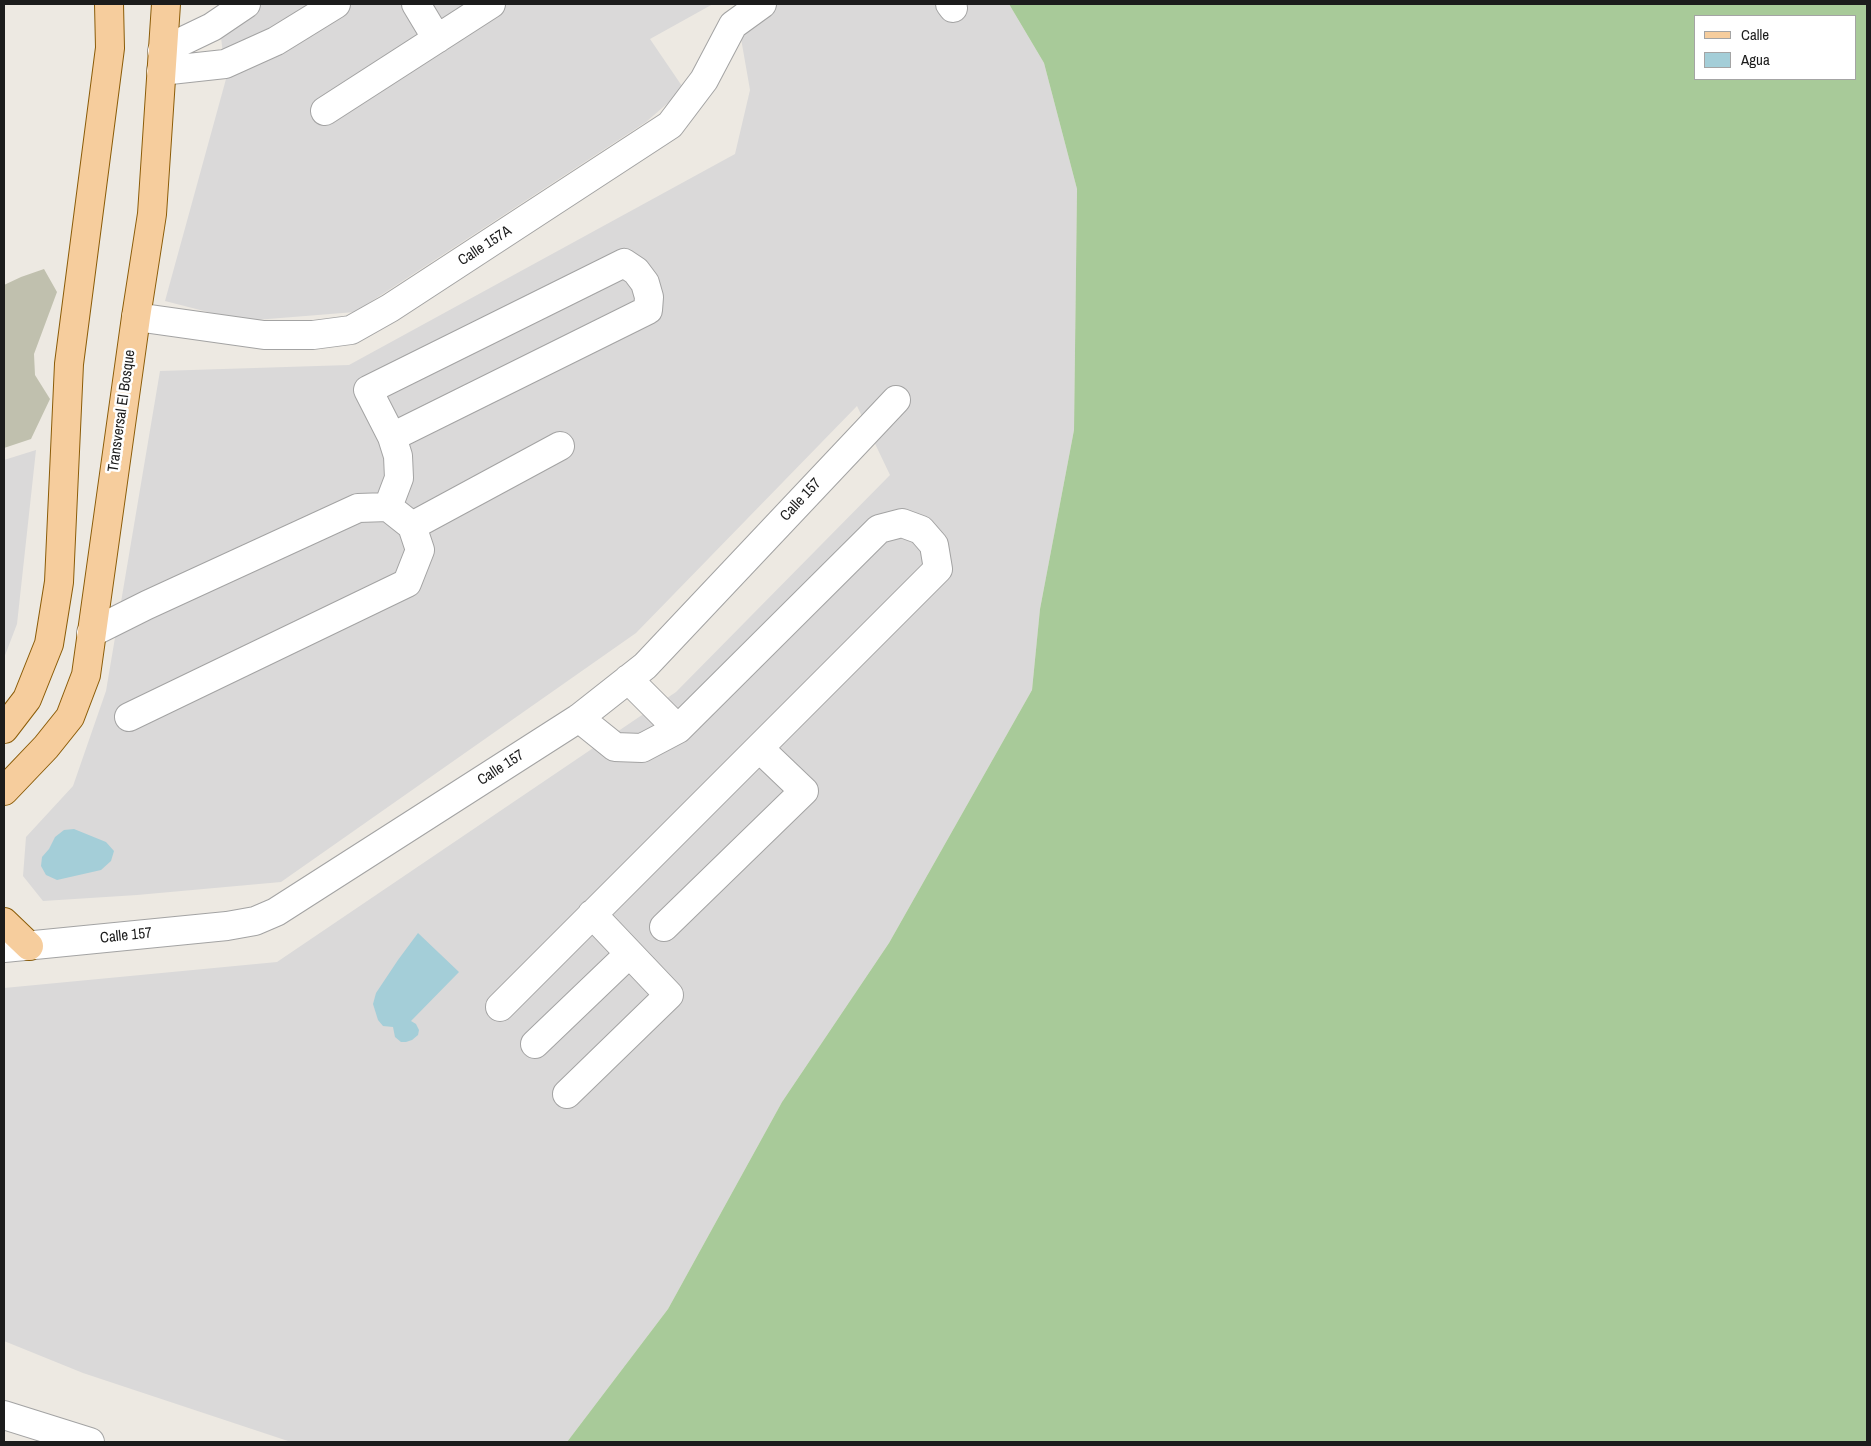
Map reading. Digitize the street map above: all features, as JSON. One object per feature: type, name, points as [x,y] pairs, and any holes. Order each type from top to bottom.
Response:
[{"type":"main road","points":[[91,4],[99,15],[110,48]]},
{"type":"main road","points":[[4,728],[27,699],[49,644],[59,582],[69,364],[110,48],[109,4]]},
{"type":"main road","name":"Transversal El Bosque","points":[[4,791],[46,747],[70,717],[86,675],[152,214],[166,4]]},
{"type":"main road","points":[[4,922],[16,947]]},
{"type":"street","points":[[162,61],[246,4]]},
{"type":"street","points":[[162,61],[225,64],[276,41],[336,4]]},
{"type":"street","points":[[416,4],[437,39]]},
{"type":"street","points":[[326,111],[491,4]]},
{"type":"street","name":"Calle 157A","points":[[136,318],[264,335],[313,335],[351,330],[390,308],[670,125],[704,80],[733,25],[762,4]]},
{"type":"street","points":[[388,507],[399,478],[398,456],[392,437],[368,390],[624,263],[636,272],[644,284],[649,297],[648,310],[392,437]]},
{"type":"street","name":"Calle 157","points":[[16,947],[227,926],[255,921],[276,912],[579,718],[645,666],[896,400]]},
{"type":"street","points":[[412,526],[560,446]]},
{"type":"street","points":[[91,633],[358,508],[388,507],[412,526],[420,550],[407,583],[129,717]]},
{"type":"street","points":[[500,1006],[938,569],[934,545],[920,530],[902,523],[879,530],[678,729],[642,748],[615,747],[579,718]]},
{"type":"street","points":[[628,679],[678,729]]},
{"type":"street","points":[[664,927],[804,791],[759,748]]},
{"type":"street","points":[[567,1094],[669,996],[592,914]]},
{"type":"street","points":[[535,1044],[629,954]]},
{"type":"street","points":[[4,1416],[90,1442]]},
{"type":"shaded area","points":[[217,4],[713,4],[650,39],[684,89],[646,122],[355,312],[243,321],[165,301],[226,79]]},
{"type":"shaded area","points":[[735,4],[1009,4],[1044,63],[1077,189],[1074,430],[1040,609],[1032,690],[889,943],[782,1102],[668,1309],[567,1442],[291,1442],[83,1373],[4,1341],[4,988],[277,962],[676,692],[890,475],[857,406],[636,633],[281,882],[43,901],[23,876],[26,837],[73,786],[106,691],[160,371],[349,365],[735,154],[750,90]]},
{"type":"shaded area","points":[[44,269],[57,292],[34,354],[35,375],[50,399],[31,439],[4,448],[4,285]]},
{"type":"shaded area","points":[[36,450],[17,624],[4,658],[4,460]]},
{"type":"green space","points":[[1009,4],[1867,4],[1867,1442],[567,1442],[668,1309],[782,1102],[889,943],[1032,690],[1040,609],[1074,430],[1077,189],[1044,63]]},
{"type":"water","points":[[74,829],[106,842],[114,851],[111,861],[101,870],[57,880],[46,875],[41,866],[42,857],[49,849],[55,837],[64,830]]},
{"type":"water","points":[[418,933],[459,972],[411,1021],[416,1024],[419,1030],[418,1035],[412,1040],[401,1042],[395,1037],[393,1027],[383,1026],[378,1020],[373,1004],[376,993]]}]
